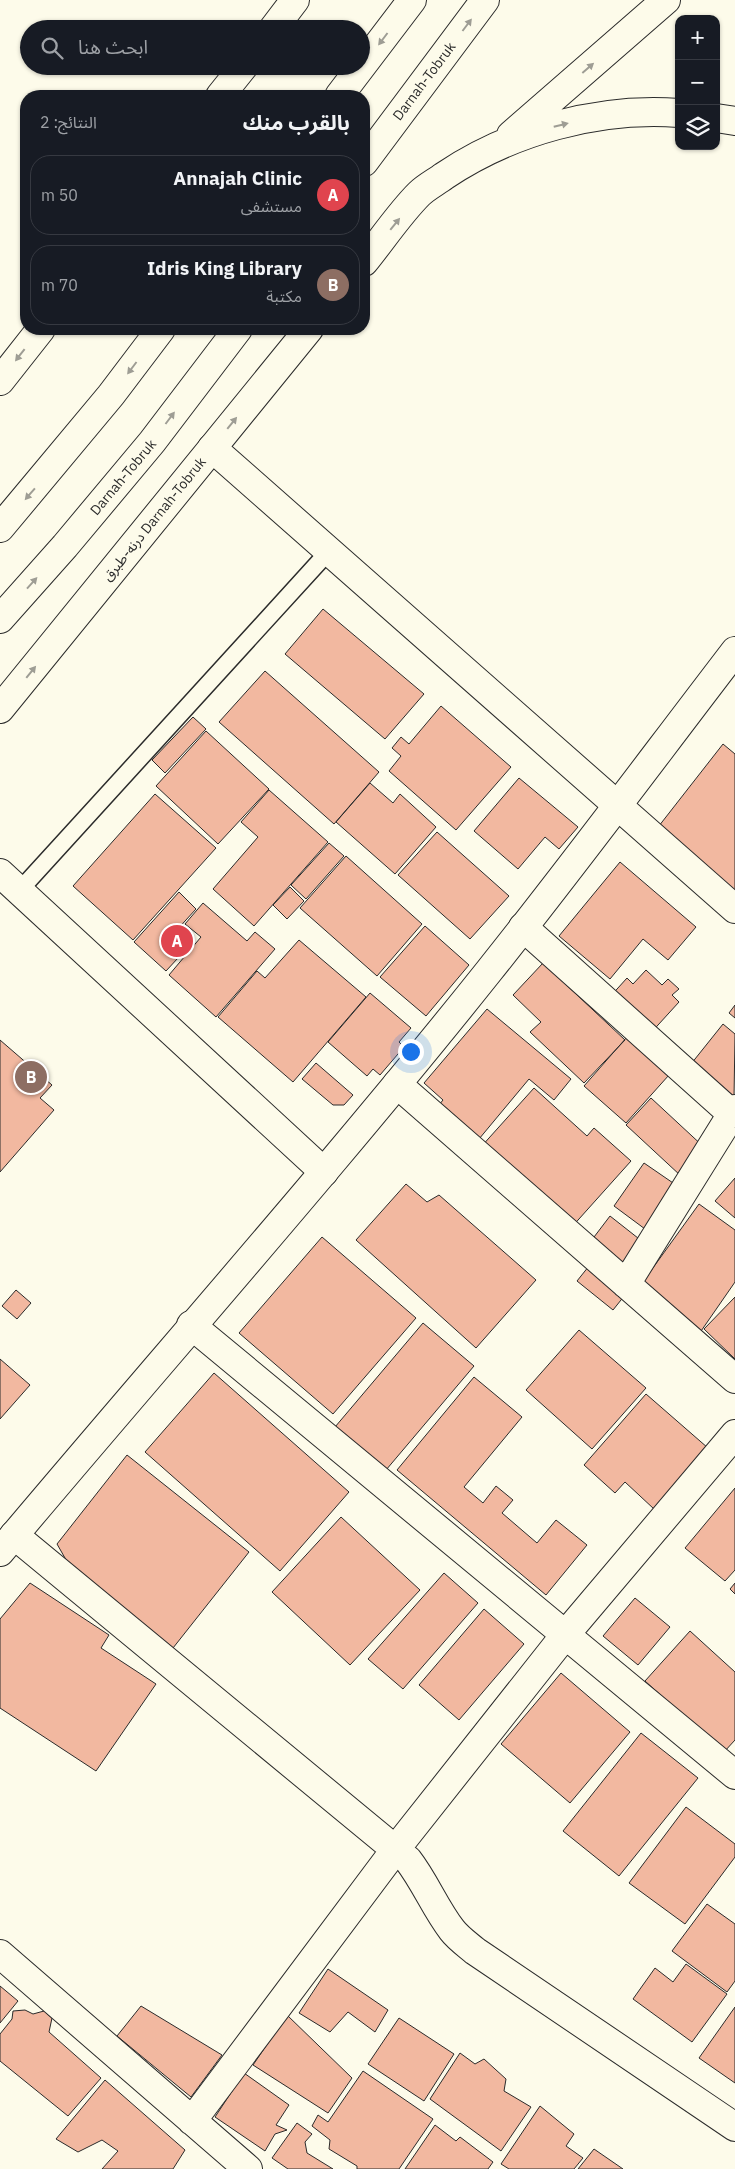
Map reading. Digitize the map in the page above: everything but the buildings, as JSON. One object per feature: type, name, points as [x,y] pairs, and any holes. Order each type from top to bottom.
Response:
[{"type":"main road","points":[[280,20],[295,0]]},
{"type":"main road","points":[[370,55],[412,0]]},
{"type":"main road","name":"Darnah-Tobruk","points":[[370,154],[485,0]]},
{"type":"main road","points":[[498,146],[666,0]]},
{"type":"main road","points":[[225,90],[237,75]]},
{"type":"main road","points":[[344,90],[355,75]]},
{"type":"main road","points":[[370,255],[420,193],[458,167],[498,146],[541,130],[586,119],[626,114],[675,113]]},
{"type":"main road","points":[[720,119],[735,121]]},
{"type":"main road","points":[[0,381],[36,335]]},
{"type":"main road","points":[[0,528],[111,395],[156,335]]},
{"type":"main road","name":"Darnah-Tobruk","points":[[0,619],[65,546],[152,442],[233,335]]},
{"type":"main road","name":"درنه-طبرق Darnah-Tobruk","points":[[0,709],[304,335]]},
{"type":"main road","points":[[212,448],[735,909]]},
{"type":"main road","points":[[735,651],[523,927],[396,1084],[324,1172],[191,1325],[7,1544],[408,1860],[421,1876],[439,1912],[454,1932],[475,1951],[735,2127]]},
{"type":"main road","points":[[9,882],[324,1172]]},
{"type":"main road","points":[[523,927],[733,1111],[626,1284]]},
{"type":"main road","points":[[396,1084],[735,1379]]},
{"type":"main road","points":[[191,1325],[735,1776]]},
{"type":"main road","points":[[192,2121],[395,1850],[565,1634],[735,1434]]},
{"type":"main road","points":[[0,1954],[248,2169]]},
{"type":"lane","points":[[9,882],[329,551]]},
{"type":"place","name":"Annajah Clinic","points":[[177,941]]},
{"type":"place","name":"Idris King Library","points":[[31,1077]]}]
